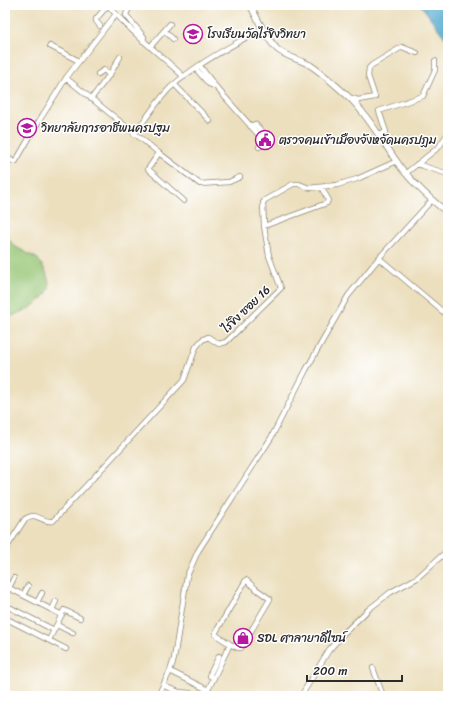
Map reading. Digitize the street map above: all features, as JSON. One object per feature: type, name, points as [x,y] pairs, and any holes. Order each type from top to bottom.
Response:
[{"type":"main road","points":[[250,5],[272,43],[280,51],[312,67],[351,100],[368,118],[406,173],[432,200],[448,213]]},
{"type":"street","points":[[100,26],[96,19],[108,5],[143,41],[168,61],[184,77]]},
{"type":"street","points":[[132,5],[126,15],[144,37],[143,41]]},
{"type":"street","points":[[5,156],[14,162],[16,161],[66,78],[116,14]]},
{"type":"street","points":[[150,47],[170,24]]},
{"type":"street","points":[[134,134],[175,84],[263,28]]},
{"type":"street","points":[[164,31],[173,39]]},
{"type":"street","points":[[50,46],[79,61]]},
{"type":"street","points":[[351,100],[353,98],[358,100],[375,97],[368,76],[368,71],[372,66],[402,47],[417,53]]},
{"type":"street","points":[[91,99],[110,75],[120,57]]},
{"type":"street","points":[[379,135],[386,132],[380,111],[423,96],[435,70],[435,61]]},
{"type":"street","points":[[198,68],[209,84],[216,87],[265,142],[259,148]]},
{"type":"street","points":[[98,74],[104,70],[110,75]]},
{"type":"street","points":[[66,78],[134,134],[200,184],[229,182],[240,177]]},
{"type":"street","points":[[175,84],[210,121]]},
{"type":"street","points":[[406,173],[439,147],[448,133]]},
{"type":"street","points":[[159,153],[148,169],[184,201]]},
{"type":"street","name":"ไร่ขิง ซอย 16","points":[[5,550],[25,519],[30,516],[35,516],[48,522],[53,521],[111,460],[184,380],[194,351],[200,342],[208,337],[219,344],[226,342],[281,288],[270,262],[264,226],[263,203],[265,200],[293,184],[299,184],[309,188],[337,185],[357,179],[397,161]]},
{"type":"street","points":[[417,164],[448,174]]},
{"type":"street","points":[[264,226],[326,203],[328,199],[321,187]]},
{"type":"street","points":[[158,696],[170,671],[176,645],[185,583],[193,559],[210,530],[271,438],[306,370],[345,301],[380,258],[432,200]]},
{"type":"street","points":[[380,258],[448,316]]},
{"type":"street","points":[[301,696],[329,650],[343,634],[369,609],[391,592],[417,578],[448,550]]},
{"type":"street","points":[[5,595],[14,578]]},
{"type":"street","points":[[246,580],[270,599],[242,647],[239,649],[230,644],[216,635],[216,632],[246,580]]},
{"type":"street","points":[[23,595],[28,586]]},
{"type":"street","points":[[9,588],[62,615]]},
{"type":"street","points":[[37,602],[42,593]]},
{"type":"street","points":[[52,610],[56,601]]},
{"type":"street","points":[[5,605],[54,630]]},
{"type":"street","points":[[49,640],[64,610],[80,618]]},
{"type":"street","points":[[5,618],[66,649]]},
{"type":"street","points":[[57,625],[73,633]]},
{"type":"street","points":[[170,671],[208,690],[214,678],[210,675],[230,644]]},
{"type":"street","points":[[217,666],[219,656]]},
{"type":"street","points":[[373,668],[383,696]]},
{"type":"street","points":[[164,686],[179,692],[200,696]]},
{"type":"green space","points":[[5,234],[14,246],[38,259],[46,272],[49,289],[43,298],[30,308],[5,319]]},
{"type":"water","points":[[421,5],[448,5],[448,42]]},
{"type":"place","name":"โรงเรียนวัดไร่ขิงวิทยา","points":[[193,34]]},
{"type":"place","name":"วิทยาลัยการอาชีพนครปฐม","points":[[27,128]]},
{"type":"place","name":"ตรวจคนเข้าเมืองจังหจัดนครปฏม","points":[[265,140]]},
{"type":"place","name":"SDL ศาลายาดีไซน์","points":[[243,638]]}]
